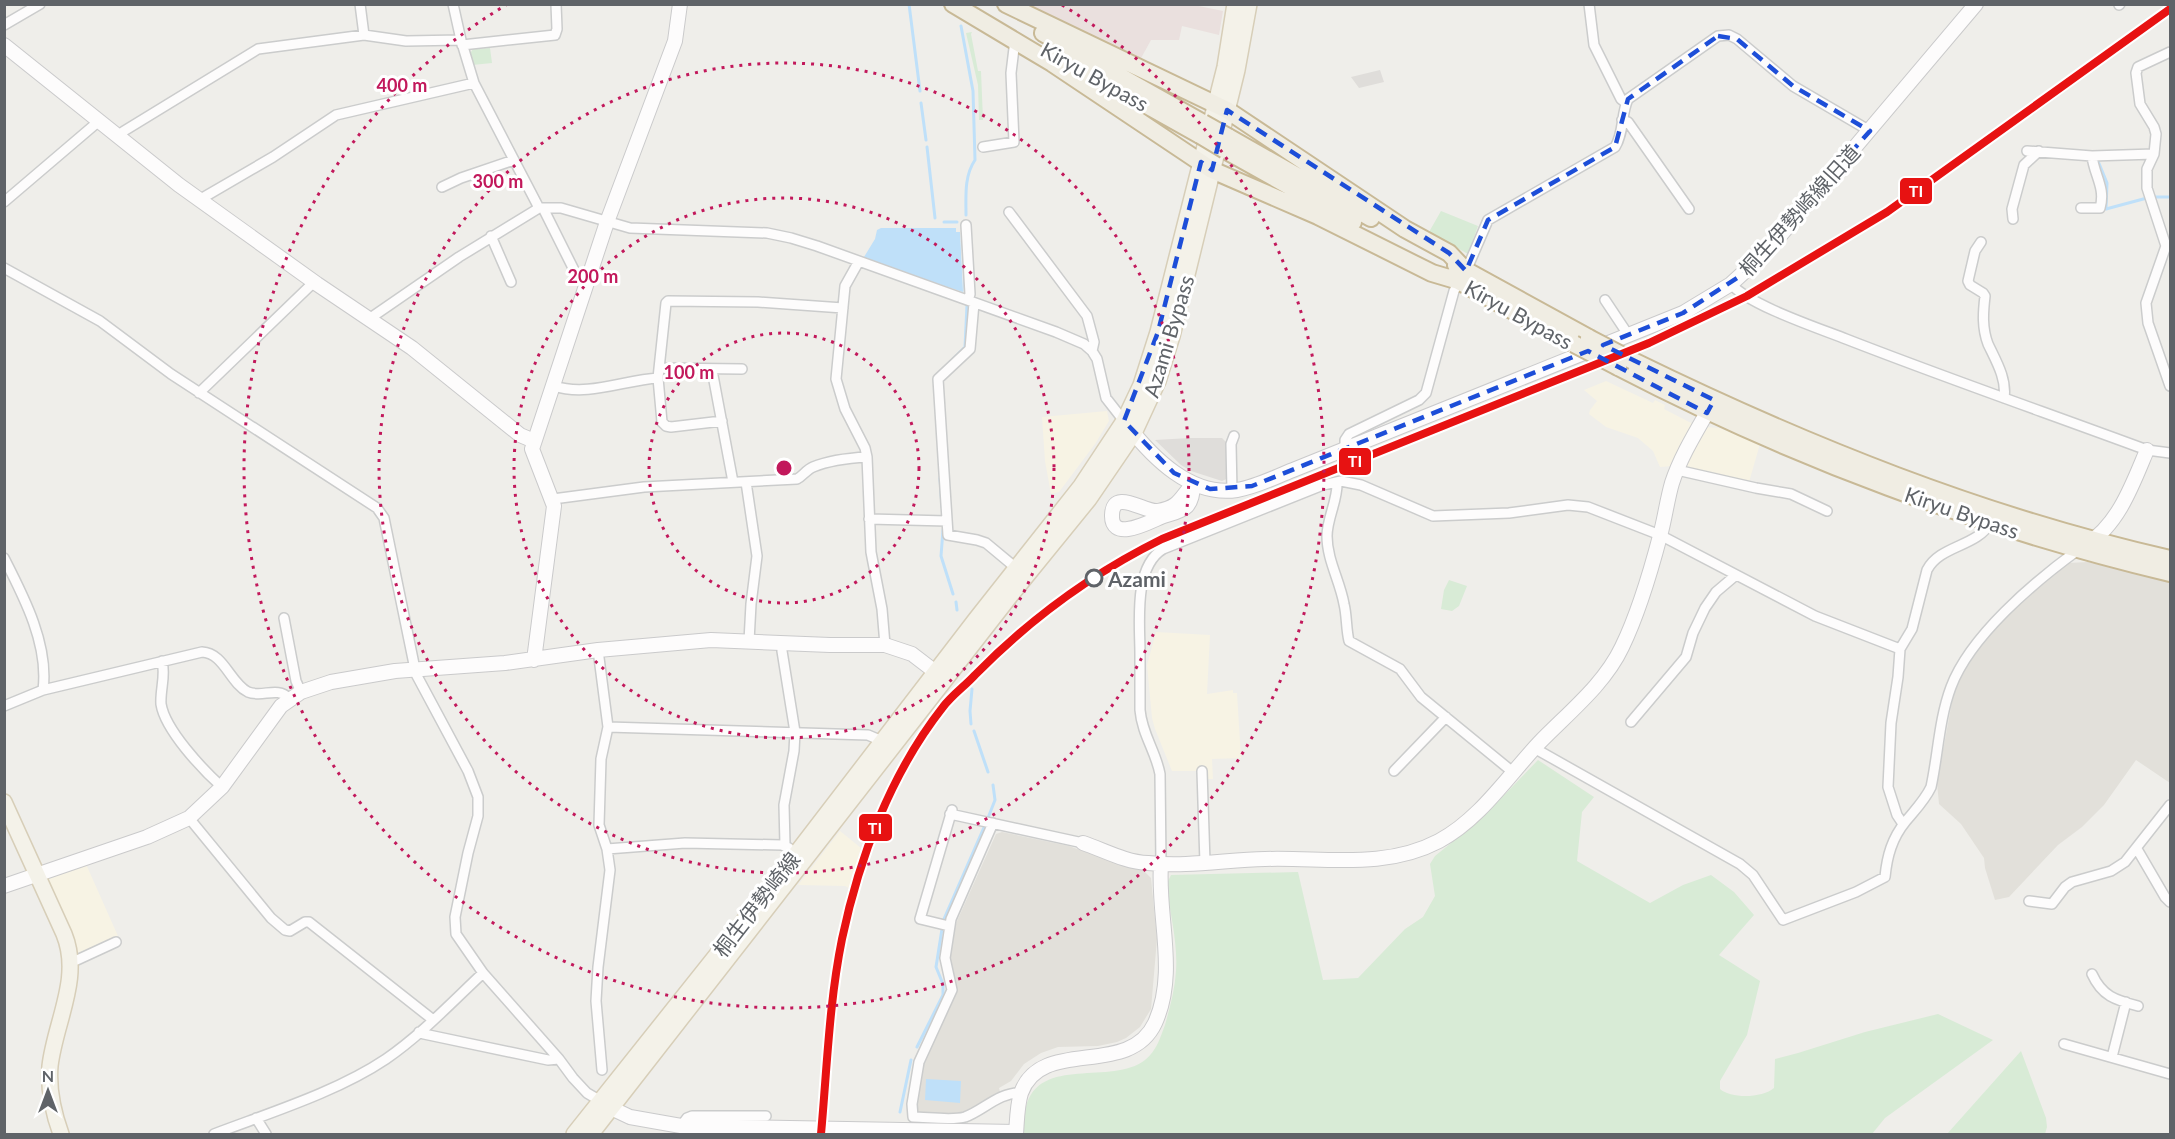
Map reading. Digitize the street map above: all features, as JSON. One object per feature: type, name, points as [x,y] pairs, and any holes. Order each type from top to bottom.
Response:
[{"type":"highway","points":[[953,4],[1015,40],[1207,166],[1318,216],[1432,273],[1463,276]]},
{"type":"highway","name":"Kiryu Bypass","points":[[967,4],[1227,143],[1582,341],[1797,451],[1990,523],[2078,550],[2170,573]]},
{"type":"highway","name":"Kiryu Bypass","points":[[993,4],[1201,129]]},
{"type":"highway","points":[[1006,4],[1221,107],[1405,229],[1449,253],[1463,276]]},
{"type":"highway","name":"Kiryu Bypass","points":[[1710,406],[1973,503],[2092,541],[2170,559]]},
{"type":"main road","name":"Azami Bypass","points":[[941,676],[1089,499],[1129,427],[1158,381],[1172,336],[1221,107],[1235,4]]},
{"type":"main road","name":"Azami Bypass","points":[[1221,107],[1239,60],[1249,4]]},
{"type":"main road","name":"Azami Bypass","points":[[941,676],[1016,568],[1129,427]]},
{"type":"main road","name":"桐生伊勢崎線","points":[[574,1134],[606,1105],[899,741],[941,676]]},
{"type":"main road","name":"桐生伊勢崎線","points":[[591,1134],[606,1105],[790,850],[882,741],[941,676]]},
{"type":"main road","points":[[4,802],[67,942],[70,960],[68,989],[52,1051],[50,1081],[52,1105],[62,1134]]},
{"type":"street","points":[[4,25],[40,4]]},
{"type":"street","points":[[360,4],[363,35]]},
{"type":"street","points":[[453,4],[474,83],[577,276],[587,283]]},
{"type":"street","points":[[118,136],[258,49],[363,35],[406,41],[462,43],[555,35],[557,29],[556,4]]},
{"type":"street","points":[[534,660],[554,510],[553,499],[532,454],[534,441],[608,222],[675,40],[680,4]]},
{"type":"street","points":[[1589,4],[1594,45],[1621,99],[1626,103]]},
{"type":"street","name":"桐生伊勢崎線旧道","points":[[1129,427],[1174,472],[1193,484],[1210,489],[1232,491],[1252,486],[1683,313],[1731,284],[1768,250],[1976,4]]},
{"type":"street","points":[[1346,448],[1344,440],[1349,434],[1419,400],[1426,393],[1454,291],[1488,220],[1614,147],[1619,136],[1626,103],[1634,94],[1710,40],[1718,36],[1729,35],[1737,39],[1793,86],[1870,131]]},
{"type":"street","points":[[982,147],[1014,142],[1011,73],[1015,40]]},
{"type":"street","points":[[4,45],[200,200],[432,363],[520,435],[534,441]]},
{"type":"street","points":[[2170,52],[2136,69],[2140,104],[2156,134],[2154,154],[2147,169],[2147,188],[2166,246],[2146,303],[2148,323],[2170,386]]},
{"type":"street","points":[[200,200],[273,157],[336,115],[474,83]]},
{"type":"street","points":[[1622,120],[1628,122],[1689,209]]},
{"type":"street","points":[[4,202],[99,121]]},
{"type":"street","points":[[2027,151],[2092,156],[2154,154]]},
{"type":"street","points":[[2013,219],[2012,209],[2024,165],[2039,151]]},
{"type":"street","points":[[2081,208],[2100,207],[2102,202],[2102,189],[2092,156]]},
{"type":"street","points":[[442,187],[514,160]]},
{"type":"street","points":[[369,319],[491,236],[541,208],[561,208],[635,228],[780,235],[859,261],[1084,344],[1097,359],[1106,398],[1129,427]]},
{"type":"street","points":[[1010,212],[1087,316],[1094,342],[1092,351]]},
{"type":"street","points":[[966,225],[971,302],[970,349],[938,379],[948,535],[986,543],[1016,568]]},
{"type":"street","points":[[491,236],[511,282]]},
{"type":"street","points":[[1981,242],[1975,251],[1968,281],[1985,296],[1983,326],[1988,343],[1999,364],[2004,398]]},
{"type":"street","points":[[859,261],[846,283],[836,365],[837,384],[845,409],[866,448],[871,552],[882,609],[885,645]]},
{"type":"street","points":[[4,268],[100,321],[199,393],[377,508],[384,518],[415,670],[478,796],[478,816],[468,853],[454,925],[458,939],[483,973],[587,1093],[630,1117],[690,1134],[721,1134]]},
{"type":"street","points":[[199,393],[314,282]]},
{"type":"street","points":[[1731,284],[1757,302],[1805,323],[2147,450],[2170,450]]},
{"type":"street","points":[[1605,300],[1629,336]]},
{"type":"street","points":[[722,421],[671,427],[666,426],[662,419],[659,373],[664,308],[668,301],[758,302],[843,308]]},
{"type":"street","points":[[554,386],[564,389],[614,387],[659,373],[742,369]]},
{"type":"street","points":[[712,370],[733,482]]},
{"type":"street","points":[[949,926],[920,919],[951,812],[1083,843],[1128,859],[1161,864],[1276,859],[1349,861],[1410,852],[1449,835],[1514,773],[1534,748],[1605,674],[1618,656],[1643,597],[1677,470],[1710,406]]},
{"type":"street","points":[[1232,491],[1234,436]]},
{"type":"street","points":[[1534,748],[1740,864],[1753,875],[1783,920],[1856,892],[1884,878],[1888,852],[1903,824],[1925,799],[1931,787],[1948,697],[1958,671],[1980,638],[1992,625],[2036,584],[2092,541],[2116,516],[2147,450]]},
{"type":"street","points":[[553,499],[644,488],[800,478],[810,468],[826,462],[867,457]]},
{"type":"street","points":[[1677,470],[1791,494],[1827,511]]},
{"type":"street","points":[[672,1128],[1016,1133],[1021,1094],[1031,1077],[1044,1067],[1061,1061],[1125,1050],[1143,1040],[1152,1029],[1161,1007],[1166,945],[1161,864],[1160,774],[1142,728],[1140,710],[1140,594],[1143,580],[1158,552],[1323,485],[1346,481],[1369,487],[1433,516],[1509,513],[1568,505],[1598,510],[1660,535],[1815,616],[1900,649]]},
{"type":"street","points":[[746,482],[756,556],[750,641]]},
{"type":"street","points":[[1337,482],[1327,530],[1327,541],[1344,600],[1349,641],[1400,669],[1416,692],[1514,773]]},
{"type":"street","points":[[1193,484],[1193,494],[1184,508],[1128,530],[1118,528],[1113,521],[1114,507],[1120,502],[1128,501],[1158,511],[1179,503],[1193,484]]},
{"type":"street","points":[[869,519],[947,521]]},
{"type":"street","points":[[1903,824],[1897,815],[1888,787],[1891,723],[1900,649],[1912,629],[1930,563],[1939,555],[1978,535],[1990,523]]},
{"type":"street","points":[[4,558],[23,599],[42,651],[43,690]]},
{"type":"street","points":[[1631,722],[1686,657],[1693,633],[1705,608],[1716,592],[1736,575]]},
{"type":"street","points":[[284,618],[296,681],[295,695]]},
{"type":"street","points":[[4,886],[153,835],[189,818],[222,787],[272,716],[295,695],[340,680],[415,670],[534,660],[598,650],[711,640],[885,645],[912,654],[941,676]]},
{"type":"street","points":[[607,849],[722,842],[790,850],[784,805],[794,751],[795,732],[782,643]]},
{"type":"street","points":[[598,650],[608,727],[601,759],[599,825],[607,849],[610,870],[596,1001],[602,1070]]},
{"type":"street","points":[[4,706],[43,690],[206,652],[215,657],[246,691],[295,695]]},
{"type":"street","points":[[162,661],[161,703],[167,721],[175,735],[222,787]]},
{"type":"street","points":[[1394,771],[1446,717]]},
{"type":"street","points":[[608,727],[868,735],[882,741]]},
{"type":"street","points":[[1202,771],[1205,863]]},
{"type":"street","points":[[2029,901],[2052,904],[2068,884],[2111,871],[2125,862],[2170,805]]},
{"type":"street","points":[[189,818],[271,918],[285,930],[290,931],[309,922],[432,1019]]},
{"type":"street","points":[[993,823],[949,926],[945,958],[952,990],[919,1062],[912,1104],[913,1118],[966,1117],[1001,1097],[1021,1094]]},
{"type":"street","points":[[2137,849],[2170,902]]},
{"type":"street","points":[[70,960],[77,960],[116,942]]},
{"type":"street","points":[[214,1134],[333,1086],[375,1066],[419,1032],[483,973]]},
{"type":"street","points":[[2092,974],[2101,990],[2138,1006]]},
{"type":"street","points":[[2112,1057],[2126,1002]]},
{"type":"street","points":[[419,1032],[548,1060],[558,1059]]},
{"type":"street","points":[[2064,1044],[2170,1074]]},
{"type":"street","points":[[672,1128],[692,1116],[766,1116]]},
{"type":"street","points":[[256,1118],[266,1134]]},
{"type":"highlighted area","points":[[1718,36],[1737,39],[1793,86],[1870,131],[1740,276],[1683,313],[1603,345],[1714,400],[1707,413],[1588,351],[1252,486],[1210,489],[1174,473],[1124,421],[1158,332],[1201,162],[1212,170],[1227,110],[1449,253],[1466,271],[1488,220],[1615,147],[1628,99]]},
{"type":"shaded area","points":[[1189,4],[1223,11],[1219,35],[1182,26],[1179,40],[1151,40],[1140,60],[1023,5]]},
{"type":"shaded area","points":[[1380,70],[1384,82],[1359,88],[1351,77]]},
{"type":"shaded area","points":[[1606,381],[1653,403],[1655,400],[1665,405],[1664,409],[1695,425],[1673,466],[1660,467],[1653,451],[1638,438],[1606,427],[1589,414],[1597,401],[1584,390]]},
{"type":"shaded area","points":[[1107,411],[1109,421],[1095,444],[1059,492],[1051,494],[1045,461],[1042,417]]},
{"type":"shaded area","points":[[1705,427],[1719,428],[1760,444],[1749,482],[1687,468],[1685,464]]},
{"type":"shaded area","points":[[1222,438],[1227,443],[1229,478],[1222,481],[1191,471],[1181,465],[1155,440]]},
{"type":"shaded area","points":[[2088,562],[2170,582],[2170,783],[2136,760],[2104,805],[2082,827],[2058,845],[2009,897],[1995,900],[1984,858],[1961,824],[1939,804],[1937,783],[1954,691],[1962,672],[1995,626],[2027,596],[2068,563]]},
{"type":"shaded area","points":[[1156,632],[1210,635],[1207,694],[1233,690],[1233,693],[1237,693],[1241,758],[1212,759],[1213,779],[1206,779],[1202,771],[1172,771],[1155,729],[1147,665]]},
{"type":"shaded area","points":[[840,831],[861,848],[849,888],[798,885]]},
{"type":"shaded area","points":[[1002,832],[1069,846],[1142,869],[1151,878],[1157,939],[1151,1009],[1140,1027],[1117,1042],[1098,1046],[1058,1047],[1041,1053],[1024,1064],[1011,1081],[999,1088],[1000,1092],[968,1111],[919,1113],[916,1107],[922,1067],[956,992],[950,962],[952,937],[996,834]]},
{"type":"shaded area","points":[[86,864],[118,936],[80,953],[74,951],[47,882],[48,877]]},
{"type":"green space","points":[[972,32],[978,71],[981,71],[983,120],[979,120],[978,85],[966,33]]},
{"type":"green space","points":[[490,48],[492,63],[472,65],[469,55],[473,49]]},
{"type":"green space","points":[[1441,211],[1478,226],[1468,254],[1429,232]]},
{"type":"green space","points":[[1449,580],[1467,586],[1459,606],[1452,611],[1441,609],[1444,590]]},
{"type":"green space","points":[[1538,760],[1594,797],[1582,812],[1577,861],[1650,903],[1683,885],[1711,875],[1734,892],[1754,915],[1719,955],[1760,981],[1747,1035],[1720,1081],[1720,1089],[1739,1096],[1762,1094],[1774,1088],[1775,1059],[1865,1032],[1938,1014],[1993,1040],[1885,1118],[1872,1134],[1023,1134],[1026,1107],[1033,1091],[1045,1081],[1061,1076],[1131,1067],[1145,1060],[1155,1048],[1165,1025],[1175,978],[1175,939],[1166,885],[1171,875],[1298,872],[1323,980],[1358,978],[1405,929],[1423,917],[1435,896],[1430,864],[1435,856],[1482,818]]},
{"type":"green space","points":[[2021,1051],[2046,1118],[2045,1134],[1947,1134]]},
{"type":"water","points":[[881,228],[956,228],[956,232],[960,232],[963,292],[865,260],[864,257],[875,239],[877,230]]},
{"type":"water","points":[[926,1079],[961,1081],[960,1103],[925,1100]]},
{"type":"waterway","points":[[909,4],[920,91]]},
{"type":"waterway","points":[[961,26],[973,91],[975,160],[967,180],[966,215]]},
{"type":"waterway","points":[[921,103],[926,140]]},
{"type":"waterway","points":[[927,147],[935,218]]},
{"type":"waterway","points":[[2098,161],[2107,183],[2106,209],[2147,198]]},
{"type":"waterway","points":[[2155,197],[2170,197]]},
{"type":"waterway","points":[[944,222],[957,222]]},
{"type":"waterway","points":[[963,244],[965,291]]},
{"type":"waterway","points":[[935,377],[965,347],[967,305]]},
{"type":"waterway","points":[[940,478],[942,507]]},
{"type":"waterway","points":[[943,530],[941,556],[953,594]]},
{"type":"waterway","points":[[956,602],[957,610]]},
{"type":"waterway","points":[[971,724],[972,689]]},
{"type":"waterway","points":[[974,731],[988,772]]},
{"type":"waterway","points":[[988,818],[995,800],[993,785]]},
{"type":"waterway","points":[[944,919],[985,825]]},
{"type":"waterway","points":[[917,1047],[943,995],[943,984],[936,967],[942,929]]},
{"type":"waterway","points":[[900,1112],[911,1060]]},
{"type":"transit line","name":"TI","points":[[821,1134],[831,1012],[842,939],[858,878],[879,817],[908,760],[943,707],[1017,635],[1086,583],[1162,539],[1649,343],[1747,296],[1887,212],[2170,9]]},
{"type":"place","name":"Azami","points":[[1094,578]]}]
